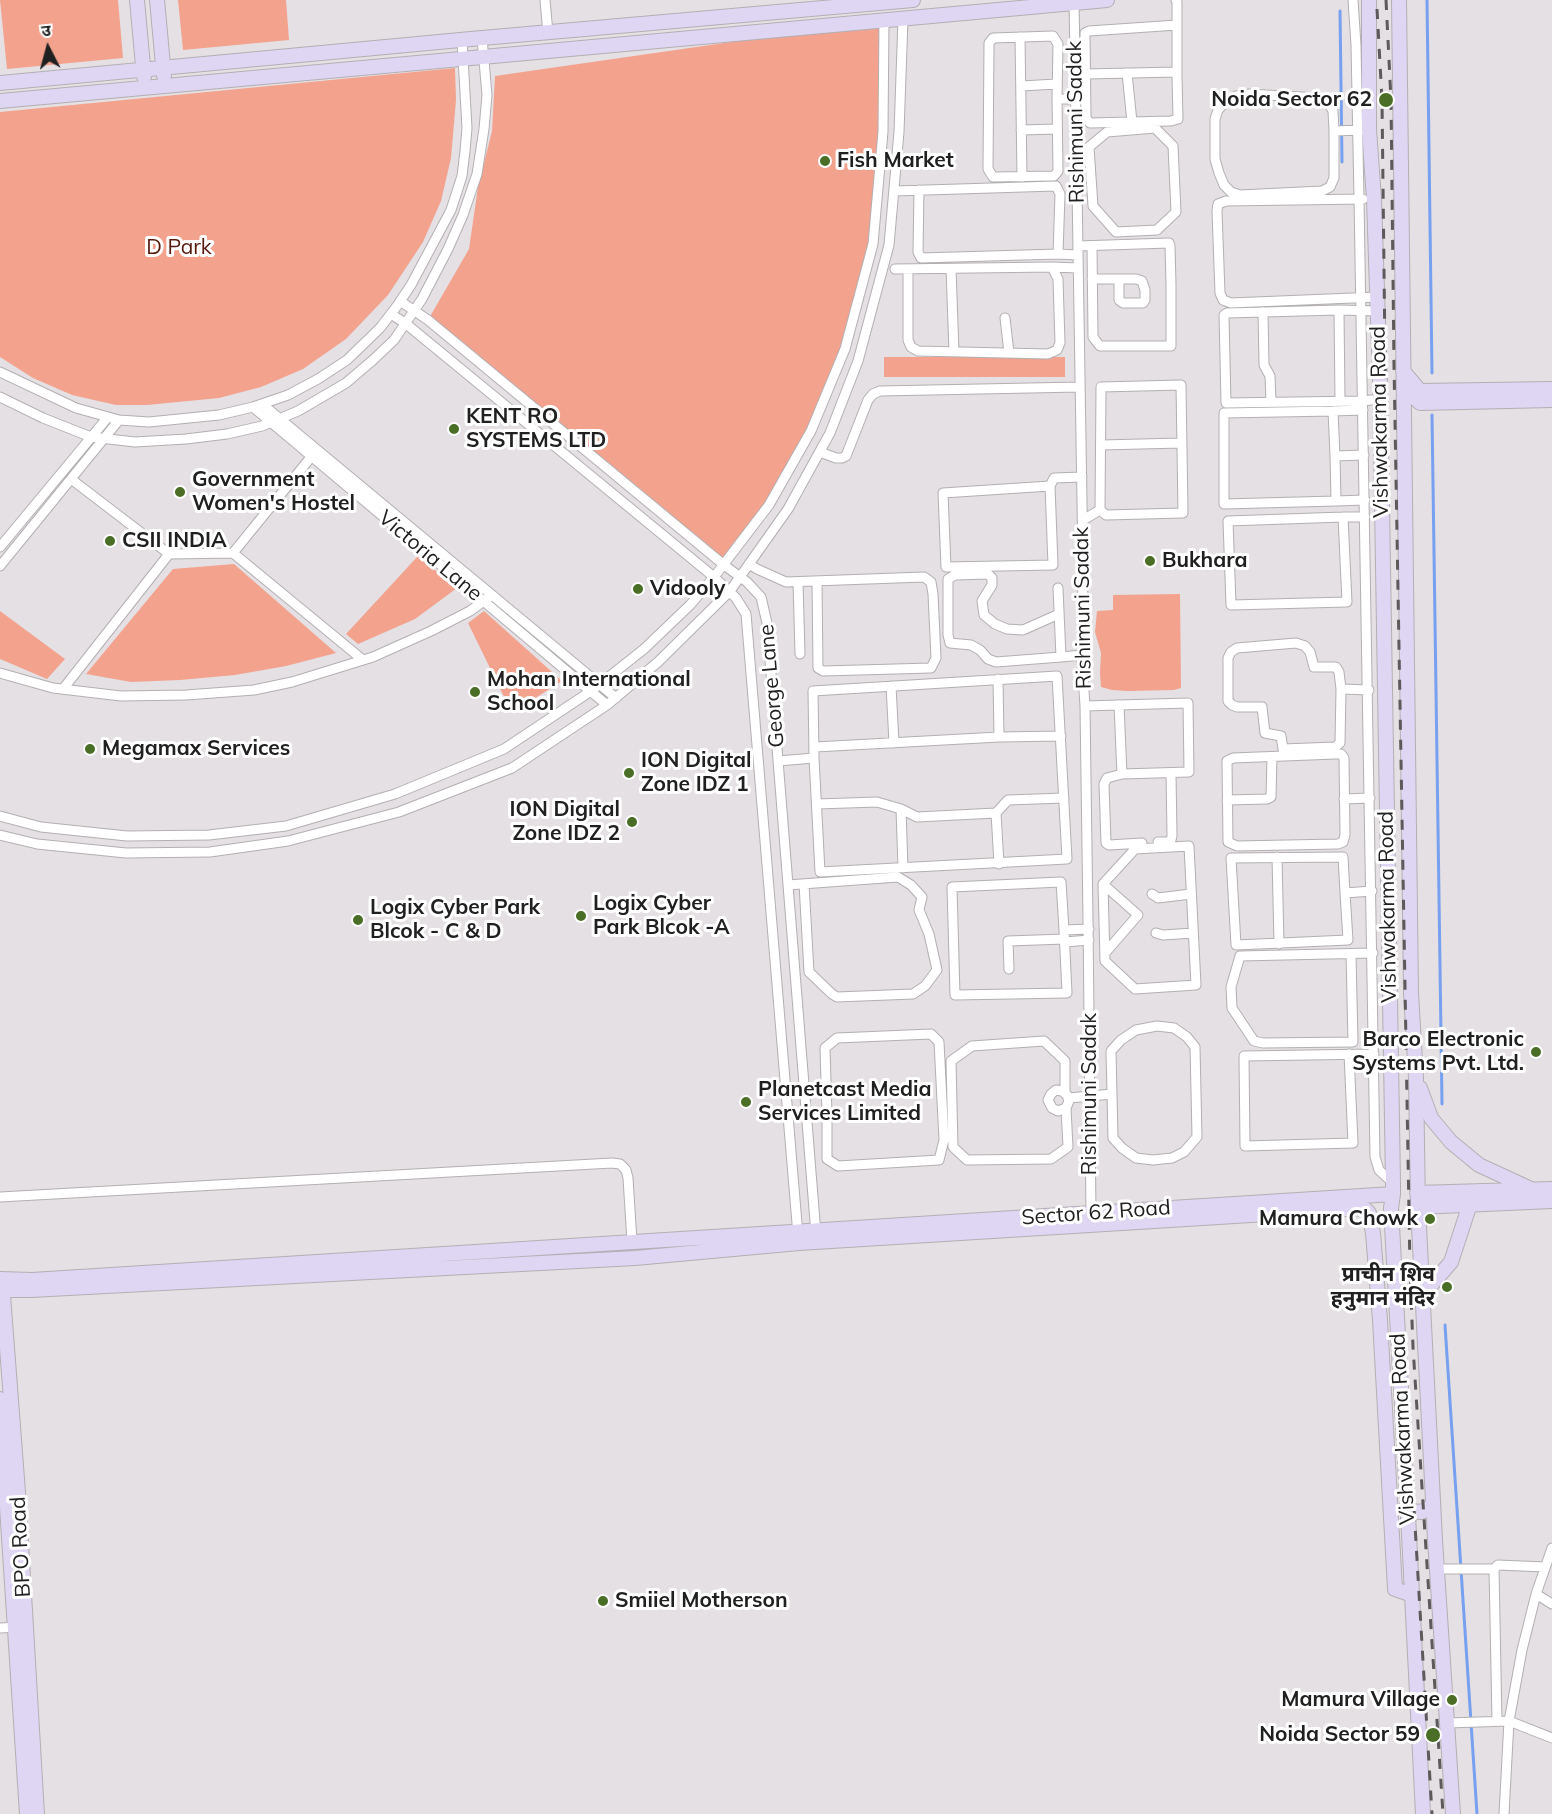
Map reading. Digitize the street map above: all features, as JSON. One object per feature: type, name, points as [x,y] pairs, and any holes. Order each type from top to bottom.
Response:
[{"type":"street","points":[[137,0],[145,88]]},
{"type":"street","points":[[157,0],[165,86]]},
{"type":"street","points":[[545,0],[548,33]]},
{"type":"street","points":[[0,83],[548,33],[792,5],[913,0]]},
{"type":"street","points":[[0,101],[1107,0]]},
{"type":"street","points":[[1176,0],[1177,25],[1178,119],[1171,122],[1090,123],[1086,118],[1085,33],[1089,30],[1177,25]]},
{"type":"street","points":[[1353,0],[1364,130],[1359,199],[1375,1157],[1379,1170],[1393,1188]]},
{"type":"street","name":"Vishwakarma Road","points":[[1369,0],[1364,130],[1374,199],[1380,399],[1393,1188],[1390,1208],[1423,1814]]},
{"type":"street","name":"Vishwakarma Road","points":[[1399,0],[1411,993],[1416,1077],[1417,1193],[1433,1504],[1454,1814]]},
{"type":"street","name":"Rishimuni Sadak","points":[[1074,2],[1083,520],[1082,655],[1089,940],[1090,1214]]},
{"type":"street","points":[[0,834],[38,844],[126,853],[210,852],[288,842],[399,812],[513,768],[607,705],[658,662],[730,591],[788,509],[830,434],[858,361],[889,244],[899,132],[903,19]]},
{"type":"street","points":[[0,816],[41,827],[127,836],[209,835],[286,826],[395,795],[504,749],[591,691],[644,649],[690,605],[724,565],[769,504],[811,430],[844,349],[873,244],[883,132],[884,20]]},
{"type":"street","points":[[1053,36],[1058,44],[1057,84],[1058,171],[1054,176],[993,177],[988,169],[989,42],[993,38],[1053,36]]},
{"type":"street","points":[[1020,37],[1022,177]]},
{"type":"street","points":[[0,397],[43,418],[91,437],[135,442],[227,434],[262,426],[298,411],[346,383],[387,346],[422,299],[448,249],[472,192],[484,129],[487,95],[482,38]]},
{"type":"street","points":[[0,372],[76,408],[119,420],[149,422],[185,419],[258,406],[318,379],[347,360],[391,314],[411,285],[451,210],[462,176],[467,128],[462,40]]},
{"type":"street","points":[[1086,75],[1177,72]]},
{"type":"street","points":[[1127,73],[1132,122]]},
{"type":"street","points":[[1021,86],[1057,84]]},
{"type":"street","points":[[1249,94],[1319,98],[1328,102],[1333,111],[1334,131],[1334,178],[1330,187],[1322,191],[1240,195],[1231,192],[1224,185],[1215,159],[1215,119],[1218,110],[1226,101],[1236,96],[1249,94]]},
{"type":"street","points":[[1057,99],[1075,99]]},
{"type":"street","points":[[1155,128],[1173,146],[1176,212],[1157,230],[1116,232],[1093,206],[1091,167],[1089,147],[1107,132],[1155,128]]},
{"type":"street","points":[[1021,130],[1057,129]]},
{"type":"street","points":[[1334,131],[1364,130]]},
{"type":"street","points":[[1077,168],[1091,167]]},
{"type":"street","points":[[1077,183],[1092,183]]},
{"type":"street","points":[[894,191],[1056,186],[1060,194],[1058,254]]},
{"type":"street","points":[[919,190],[918,252],[921,258],[1058,254],[1092,246],[1169,243],[1172,284],[1171,346],[1100,346],[1093,337],[1092,246]]},
{"type":"street","points":[[1374,199],[1226,201],[1218,204],[1217,211],[1220,293],[1223,300],[1231,303],[1361,298],[1377,304]]},
{"type":"street","points":[[908,269],[908,340],[911,346],[918,351],[1048,354],[1057,350],[1060,343],[1058,279],[1052,267]]},
{"type":"street","points":[[895,269],[1078,268]]},
{"type":"street","points":[[951,269],[954,352]]},
{"type":"street","points":[[1092,279],[1119,279]]},
{"type":"street","name":"George Lane","points":[[400,301],[428,320],[740,577],[761,597],[767,623],[817,1236]]},
{"type":"street","points":[[1363,405],[1340,401],[1226,403],[1224,315],[1227,313],[1362,311],[1377,304]]},
{"type":"street","points":[[1339,310],[1340,401]]},
{"type":"street","points":[[1263,312],[1264,365],[1270,376],[1271,402]]},
{"type":"street","name":"George Lane","points":[[391,314],[405,323],[714,577],[730,591],[746,614],[798,1237]]},
{"type":"street","points":[[1005,318],[1009,353]]},
{"type":"street","points":[[1404,371],[1419,392],[1552,388]]},
{"type":"street","points":[[1181,385],[1183,513],[1106,515],[1100,510],[1101,387],[1181,385]]},
{"type":"street","points":[[820,452],[842,459],[846,456],[868,400],[880,391],[1080,387]]},
{"type":"street","points":[[1404,388],[1420,403],[1552,400]]},
{"type":"street","points":[[1365,500],[1224,504],[1224,413],[1333,411],[1380,399]]},
{"type":"street","name":"Victoria Lane","points":[[258,406],[616,698]]},
{"type":"street","points":[[1333,411],[1336,501]]},
{"type":"street","points":[[0,547],[108,417]]},
{"type":"street","points":[[185,419],[186,439]]},
{"type":"street","points":[[0,566],[119,420]]},
{"type":"street","name":"Victoria Lane","points":[[275,420],[311,457],[607,705]]},
{"type":"street","points":[[1101,445],[1181,443]]},
{"type":"street","points":[[1335,456],[1364,455]]},
{"type":"street","points":[[233,553],[311,457]]},
{"type":"street","points":[[1050,486],[943,493],[946,567],[1053,565],[1050,486],[1054,478],[1082,477]]},
{"type":"street","points":[[71,479],[169,554],[233,553],[363,660]]},
{"type":"street","points":[[1083,520],[1100,510]]},
{"type":"street","points":[[1343,517],[1347,602]]},
{"type":"street","points":[[1365,517],[1228,521],[1231,605],[1367,602]]},
{"type":"street","points":[[63,689],[169,554]]},
{"type":"street","points":[[749,564],[786,582],[924,577],[931,582],[936,658],[931,668],[823,671],[818,668],[817,582]]},
{"type":"street","points":[[1059,614],[1023,630],[1007,629],[994,624],[984,615],[982,601],[992,585],[992,578],[988,574],[955,575],[948,579],[950,643],[971,645],[980,650],[988,659],[996,662],[1082,655]]},
{"type":"street","points":[[798,582],[800,654]]},
{"type":"street","points":[[1058,588],[1060,657]]},
{"type":"street","points":[[0,673],[53,688],[121,696],[186,695],[254,690],[292,682],[373,657],[470,612],[492,595]]},
{"type":"street","points":[[1296,643],[1305,646],[1310,652],[1314,667],[1336,667],[1339,672],[1341,689],[1340,743],[1335,747],[1283,749],[1281,736],[1265,734],[1262,707],[1237,707],[1228,701],[1228,658],[1230,652],[1237,648],[1296,643]]},
{"type":"street","points":[[1058,676],[1067,859],[820,872],[813,692],[891,686],[1058,676]]},
{"type":"street","points":[[998,679],[999,737]]},
{"type":"street","points":[[891,686],[894,743]]},
{"type":"street","points":[[1341,689],[1369,690]]},
{"type":"street","points":[[1085,706],[1188,703],[1189,772],[1122,774],[1107,778],[1104,784],[1106,843],[1109,845],[1171,840],[1171,773]]},
{"type":"street","points":[[1119,705],[1122,774]]},
{"type":"street","points":[[815,747],[1060,736]]},
{"type":"street","points":[[1341,754],[1344,758],[1345,835],[1343,842],[1338,844],[1237,846],[1228,842],[1227,761],[1272,757],[1341,754]]},
{"type":"street","points":[[1227,800],[1271,797],[1272,757]]},
{"type":"street","points":[[778,761],[814,758]]},
{"type":"street","points":[[1385,781],[1390,785],[1399,786],[1408,779]]},
{"type":"street","points":[[1386,803],[1400,796],[1409,802]]},
{"type":"street","points":[[817,804],[877,802],[917,817],[996,813],[1008,800],[1064,798]]},
{"type":"street","points":[[1344,799],[1370,798]]},
{"type":"street","points":[[901,810],[903,868]]},
{"type":"street","points":[[996,813],[999,864]]},
{"type":"street","points":[[1189,846],[1196,985],[1135,989],[1105,961],[1103,884],[1135,849],[1189,846]]},
{"type":"street","points":[[1344,856],[1348,940],[1236,945],[1231,858],[1277,857],[1344,856]]},
{"type":"street","points":[[1277,857],[1280,944]]},
{"type":"street","points":[[788,885],[898,877],[911,885],[922,897],[919,910],[929,934],[937,970],[926,986],[913,994],[837,997],[832,994],[809,972],[804,884]]},
{"type":"street","points":[[1060,882],[1065,937],[1067,993],[955,995],[952,887],[1060,882]]},
{"type":"street","points":[[1103,884],[1138,915],[1105,953]]},
{"type":"street","points":[[1345,893],[1372,891]]},
{"type":"street","points":[[1152,894],[1158,898],[1191,894]]},
{"type":"street","points":[[1065,937],[1104,919]]},
{"type":"street","points":[[1156,933],[1163,935],[1193,933]]},
{"type":"street","points":[[1009,969],[1008,941],[1065,937],[1089,940]]},
{"type":"street","points":[[1351,954],[1353,1042],[1263,1043],[1254,1041],[1232,1008],[1231,987],[1240,956],[1373,953]]},
{"type":"street","points":[[1157,1026],[1174,1028],[1196,1047],[1197,1137],[1184,1152],[1172,1158],[1153,1160],[1136,1158],[1122,1149],[1113,1138],[1112,1094],[1111,1051],[1120,1040],[1136,1030],[1157,1026]]},
{"type":"street","points":[[931,1034],[939,1042],[944,1140],[939,1160],[838,1166],[827,1159],[827,1115],[825,1048],[837,1038],[931,1034]]},
{"type":"street","points":[[1044,1041],[1065,1060],[1067,1099],[1068,1147],[1052,1159],[967,1160],[953,1147],[951,1061],[972,1046],[1044,1041]]},
{"type":"street","points":[[1349,1054],[1353,1143],[1245,1146],[1244,1056],[1349,1054],[1374,1054]]},
{"type":"street","points":[[1416,1077],[1431,1118],[1451,1143],[1479,1165],[1531,1189]]},
{"type":"street","points":[[1067,1099],[1112,1094]]},
{"type":"street","points":[[807,1116],[827,1115]]},
{"type":"street","points":[[0,1197],[612,1163],[620,1164],[626,1170],[632,1242]]},
{"type":"street","name":"Sector 62 Road","points":[[798,1237],[1209,1212],[1393,1188]]},
{"type":"street","points":[[1417,1193],[1552,1189]]},
{"type":"street","points":[[1418,1207],[1552,1202]]},
{"type":"street","points":[[1421,1297],[1450,1262],[1470,1204]]},
{"type":"street","name":"Sector 62 Road","points":[[817,1236],[1090,1214],[1364,1208],[1370,1213],[1373,1233],[1380,1320]]},
{"type":"street","points":[[1,1285],[32,1280],[632,1242],[798,1237]]},
{"type":"street","points":[[1,1285],[635,1258],[798,1237]]},
{"type":"street","name":"BPO Road","points":[[1,1285],[21,1627],[27,1814]]},
{"type":"street","points":[[1397,1318],[1380,1320],[1388,1468],[1395,1589],[1412,1595]]},
{"type":"street","name":"BPO Road","points":[[0,1400],[38,1814]]},
{"type":"street","points":[[1388,1468],[1406,1472]]},
{"type":"street","points":[[1408,1506],[1412,1510],[1421,1512],[1433,1504]]},
{"type":"street","points":[[1409,1534],[1417,1529],[1426,1528],[1435,1534]]},
{"type":"street","points":[[1504,1814],[1509,1721],[1522,1650],[1536,1594],[1552,1548]]},
{"type":"street","points":[[1437,1569],[1494,1569],[1498,1565],[1545,1567]]},
{"type":"street","points":[[1494,1569],[1497,1721]]},
{"type":"street","points":[[1536,1594],[1552,1604]]},
{"type":"street","points":[[0,1628],[21,1627]]},
{"type":"street","points":[[1449,1723],[1509,1721],[1552,1738]]},
{"type":"green space","points":[[0,0],[118,0],[123,58],[7,69]]},
{"type":"green space","points":[[178,0],[286,0],[289,40],[183,50]]},
{"type":"green space","points":[[884,20],[882,138],[870,256],[852,323],[817,416],[775,493],[724,565],[428,320],[469,249],[478,187],[492,131],[495,76]]},
{"type":"green space","name":"D Park","points":[[455,68],[456,100],[451,158],[441,201],[423,242],[388,295],[346,339],[303,369],[261,387],[219,398],[147,405],[116,405],[72,395],[33,378],[0,357],[0,112]]},
{"type":"green space","points":[[884,357],[1065,357],[1065,377],[884,377]]},
{"type":"green space","points":[[418,556],[457,588],[415,619],[358,644],[346,634]]},
{"type":"green space","points":[[234,564],[336,653],[286,666],[235,675],[180,680],[131,682],[86,674],[173,569]]},
{"type":"green space","points":[[1180,594],[1181,688],[1128,691],[1101,687],[1101,653],[1095,632],[1097,611],[1113,610],[1113,595]]},
{"type":"green space","points":[[0,611],[65,659],[47,679],[0,659]]},
{"type":"green space","points":[[484,611],[562,681],[512,713],[468,623]]},
{"type":"waterway","points":[[1427,0],[1432,373]]},
{"type":"waterway","points":[[1340,11],[1342,162]]},
{"type":"waterway","points":[[1432,415],[1442,1104]]},
{"type":"waterway","points":[[1445,1325],[1477,1814]]},
{"type":"railway","points":[[1386,0],[1391,100],[1410,1269],[1443,1814]]},
{"type":"railway","points":[[1377,9],[1382,100],[1386,438]]},
{"type":"railway","points":[[1413,1491],[1432,1814]]},
{"type":"place","name":"Noida Sector 62","points":[[1386,100]]},
{"type":"place","name":"Fish Market","points":[[825,161]]},
{"type":"place","name":"KENT RO SYSTEMS LTD","points":[[454,429]]},
{"type":"place","name":"Government Women's Hostel","points":[[180,492]]},
{"type":"place","name":"CSII INDIA","points":[[110,541]]},
{"type":"place","name":"Bukhara","points":[[1150,561]]},
{"type":"place","name":"Vidooly","points":[[638,589]]},
{"type":"place","name":"Mohan International School","points":[[475,692]]},
{"type":"place","name":"Megamax Services","points":[[90,749]]},
{"type":"place","name":"ION Digital Zone IDZ 1","points":[[629,773]]},
{"type":"place","name":"ION Digital Zone IDZ 2","points":[[632,822]]},
{"type":"place","name":"Logix Cyber Park Blcok -A","points":[[581,916]]},
{"type":"place","name":"Logix Cyber Park Blcok - C & D","points":[[358,920]]},
{"type":"place","name":"Barco Electronic Systems Pvt. Ltd.","points":[[1536,1052]]},
{"type":"place","name":"Planetcast Media Services Limited","points":[[746,1102]]},
{"type":"place","name":"Mamura Chowk","points":[[1430,1219]]},
{"type":"place","name":"प्राचीन शिव हनुमान मंदिर","points":[[1447,1287]]},
{"type":"place","name":"Smiiel Motherson","points":[[603,1601]]},
{"type":"place","name":"Mamura Village","points":[[1452,1700]]},
{"type":"place","name":"Noida Sector 59","points":[[1433,1735]]}]
